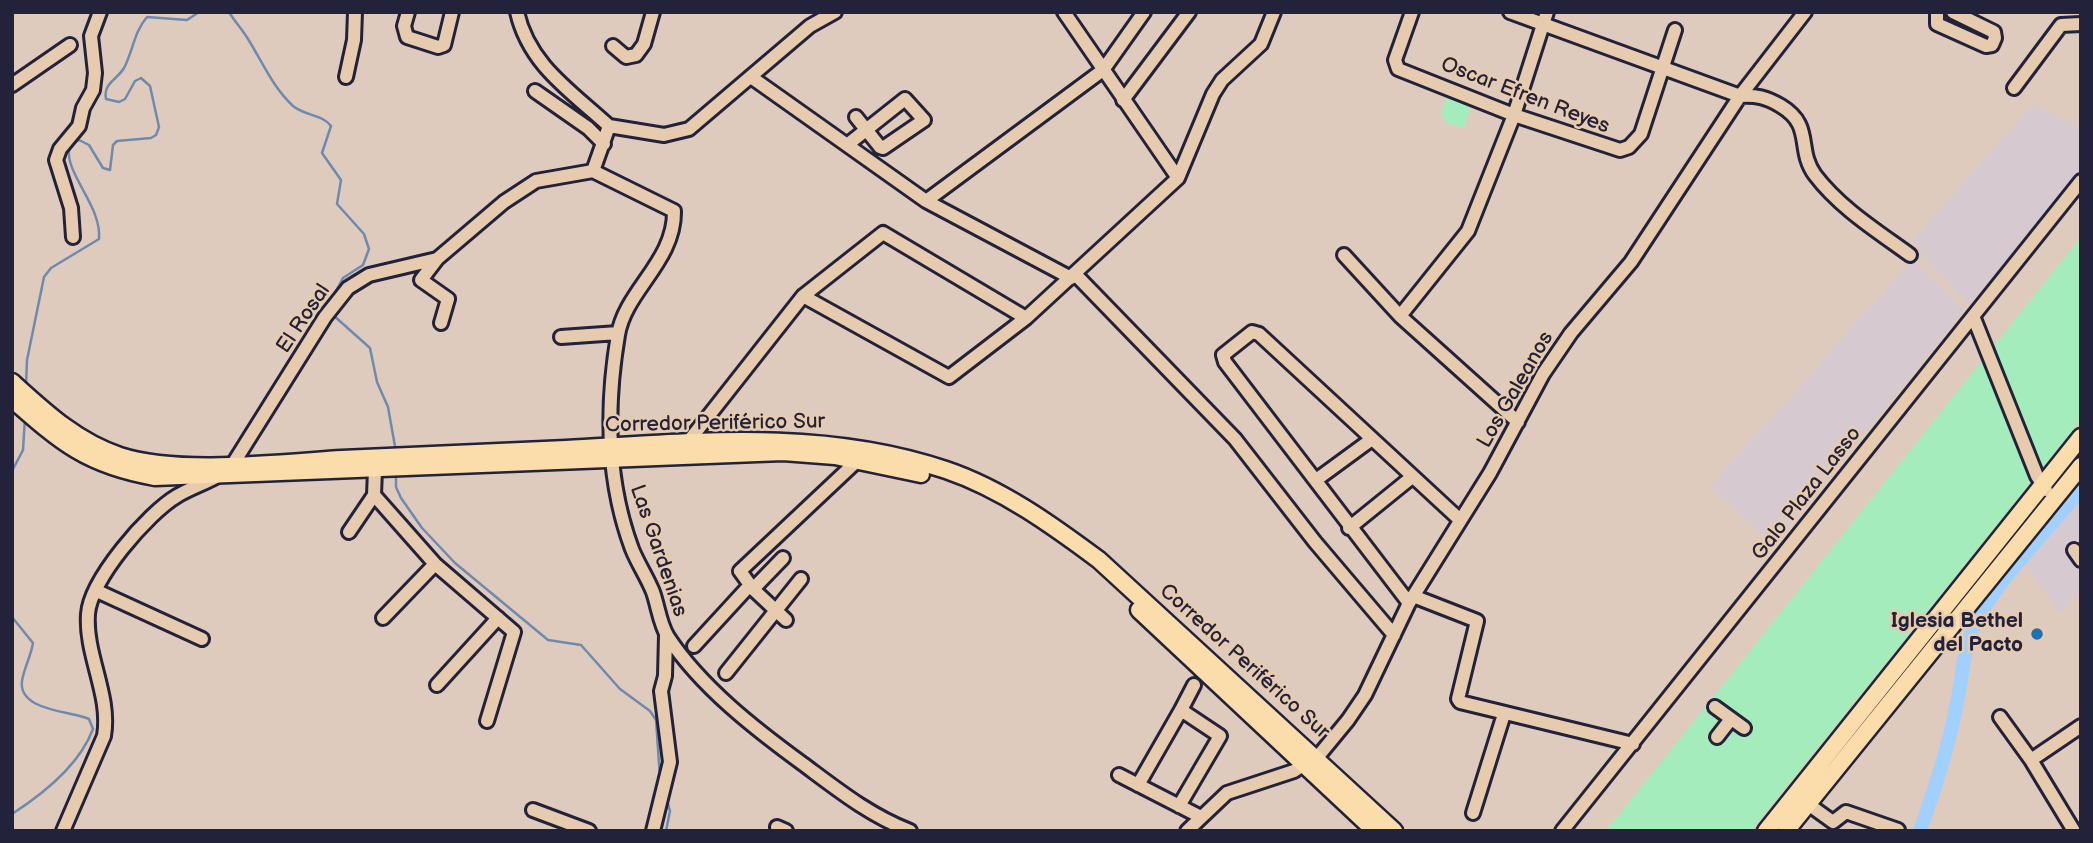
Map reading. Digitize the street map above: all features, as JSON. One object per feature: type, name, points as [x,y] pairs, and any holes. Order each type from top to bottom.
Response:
[{"type":"main road","name":"Corredor Periférico Sur","points":[[13,391],[40,415],[73,451],[112,468],[155,477],[375,470],[612,452],[688,442],[782,440],[835,444],[891,454],[948,471],[993,491],[1048,522],[1099,560],[1273,721],[1375,831]]},
{"type":"main road","name":"Corredor Periférico Sur","points":[[40,415],[84,441],[118,456],[151,463],[233,464],[612,452],[783,452],[858,460],[944,480],[1043,530],[1090,565],[1394,831]]},
{"type":"main road","points":[[1786,831],[2048,492],[2081,437]]},
{"type":"main road","points":[[1766,831],[2048,492],[2081,466]]},
{"type":"street","points":[[73,237],[71,208],[56,160],[60,149],[79,126],[83,108],[93,90],[95,73],[91,36],[100,12]]},
{"type":"street","points":[[346,77],[354,40],[355,12]]},
{"type":"street","points":[[408,12],[404,26],[407,37],[438,47],[444,45],[452,12]]},
{"type":"street","points":[[517,12],[529,47],[546,70],[609,126],[664,135],[689,129],[810,26],[835,12]]},
{"type":"street","points":[[613,46],[626,57],[636,55],[643,44],[653,12]]},
{"type":"street","points":[[1064,12],[1178,178]]},
{"type":"street","points":[[926,201],[1103,70],[1144,12]]},
{"type":"street","points":[[1123,100],[1189,12]]},
{"type":"street","points":[[803,296],[949,377],[1026,317],[1178,178],[1213,94],[1223,80],[1261,44],[1274,12]]},
{"type":"street","name":"Oscar Efren Reyes","points":[[1412,12],[1394,65],[1514,115],[1611,149],[1629,147],[1641,134],[1662,70]]},
{"type":"street","points":[[1510,12],[1545,18],[1662,70],[1740,96],[1765,97],[1801,122],[1814,174],[1852,213],[1910,255]]},
{"type":"street","name":"Los Galeanos","points":[[1310,760],[1365,695],[1411,600],[1518,422],[1543,374],[1572,333],[1631,262],[1740,96],[1805,12]]},
{"type":"street","points":[[1937,12],[1937,24],[1986,46],[1992,45],[1996,37],[1994,32],[1953,12]]},
{"type":"street","points":[[1400,316],[1468,231],[1514,115],[1545,18]]},
{"type":"street","points":[[2014,88],[2061,25],[2081,24]]},
{"type":"street","points":[[1662,70],[1675,30]]},
{"type":"street","points":[[12,85],[70,45]]},
{"type":"street","points":[[751,77],[926,201],[1073,276],[1235,439],[1315,542],[1394,635]]},
{"type":"street","points":[[535,91],[588,128],[604,144]]},
{"type":"street","points":[[848,145],[866,129],[905,99],[924,120],[886,148],[880,147],[866,129],[856,117]]},
{"type":"street","points":[[561,337],[618,333],[625,313],[658,264],[674,211],[593,171],[609,126]]},
{"type":"street","name":"El Rosal","points":[[63,831],[104,736],[107,720],[88,613],[97,591],[137,528],[156,510],[219,476],[233,464],[326,317],[348,288],[369,275],[437,259],[504,202],[536,181],[593,171]]},
{"type":"street","name":"Galo Plaza Lasso","points":[[1562,831],[2081,181]]},
{"type":"street","points":[[688,442],[803,296],[883,233],[1026,317]]},
{"type":"street","points":[[1344,255],[1400,316],[1518,422]]},
{"type":"street","points":[[437,259],[421,280],[448,299],[441,323]]},
{"type":"street","points":[[1973,316],[2048,492]]},
{"type":"street","points":[[1459,519],[1259,334],[1252,332],[1222,358],[1349,527],[1411,600],[1477,621],[1458,699],[1466,705],[1633,744]]},
{"type":"street","name":"Las Gardenias","points":[[618,333],[612,452],[617,499],[633,550],[652,590],[666,635],[697,673],[771,741],[876,825],[910,831]]},
{"type":"street","points":[[1316,480],[1372,439]]},
{"type":"street","points":[[786,620],[741,576],[743,567],[858,460]]},
{"type":"street","points":[[349,532],[374,495],[375,470]]},
{"type":"street","points":[[1349,527],[1412,477]]},
{"type":"street","points":[[374,495],[435,564],[511,628],[515,638],[487,721]]},
{"type":"street","points":[[694,646],[783,558]]},
{"type":"street","points":[[383,618],[435,564]]},
{"type":"street","points":[[726,673],[801,579]]},
{"type":"street","points":[[97,591],[202,639]]},
{"type":"street","points":[[437,685],[498,618]]},
{"type":"street","points":[[653,831],[670,762],[661,691],[665,676],[666,635]]},
{"type":"street","points":[[1138,785],[1194,685]]},
{"type":"street","points":[[1715,707],[1744,728]]},
{"type":"street","points":[[1180,806],[1220,736],[1181,710]]},
{"type":"street","points":[[1473,813],[1504,714]]},
{"type":"street","points":[[2000,717],[2031,760],[2074,831]]},
{"type":"street","points":[[1717,737],[1731,719]]},
{"type":"street","points":[[2031,760],[2081,726]]},
{"type":"street","points":[[1187,831],[1199,816],[1227,793],[1294,771],[1310,760]]},
{"type":"street","points":[[1119,775],[1199,816]]},
{"type":"street","points":[[1808,804],[1830,826],[1846,812],[1898,830]]},
{"type":"street","points":[[533,810],[589,831]]},
{"type":"shaded area","points":[[2033,104],[2081,127],[2081,177],[1968,305],[1912,241]]},
{"type":"shaded area","points":[[1913,259],[1964,310],[1774,545],[1710,487]]},
{"type":"shaded area","points":[[2081,480],[2081,590],[2060,614],[2019,556]]},
{"type":"green space","points":[[1448,94],[1473,102],[1464,128],[1446,123],[1441,113]]},
{"type":"green space","points":[[2081,237],[2081,420],[1751,831],[1606,831]]},
{"type":"waterway","points":[[26,386],[27,360],[44,277],[51,268],[99,239],[94,213],[71,165],[70,144],[79,140],[89,145],[103,168],[110,170],[113,145],[117,141],[151,138],[156,135],[159,127],[150,86],[141,78],[135,81],[125,99],[119,102],[106,99],[107,89],[124,68],[139,29],[147,17],[187,20],[199,12]]},
{"type":"waterway","points":[[229,12],[273,82],[293,106],[323,119],[331,126],[322,153],[341,180],[337,204],[364,234],[369,249],[363,265],[343,278],[330,302]]},
{"type":"waterway","points":[[333,315],[370,348],[377,382],[388,407],[396,452]]},
{"type":"waterway","points":[[12,471],[23,450],[25,418]]},
{"type":"waterway","points":[[396,472],[396,487],[401,498],[422,528],[455,563],[548,640],[581,645],[620,689],[650,711],[656,720],[660,778]]},
{"type":"waterway","points":[[1920,831],[1946,751],[1973,629],[2008,574],[2081,489]]},
{"type":"waterway","points":[[12,617],[33,643],[22,681],[23,691],[28,698],[47,708],[89,719],[93,729],[70,766],[36,797],[12,814]]},
{"type":"waterway","points":[[666,797],[670,811],[666,831]]},
{"type":"place","name":"Iglesia Bethel del Pacto","points":[[2037,634]]}]
